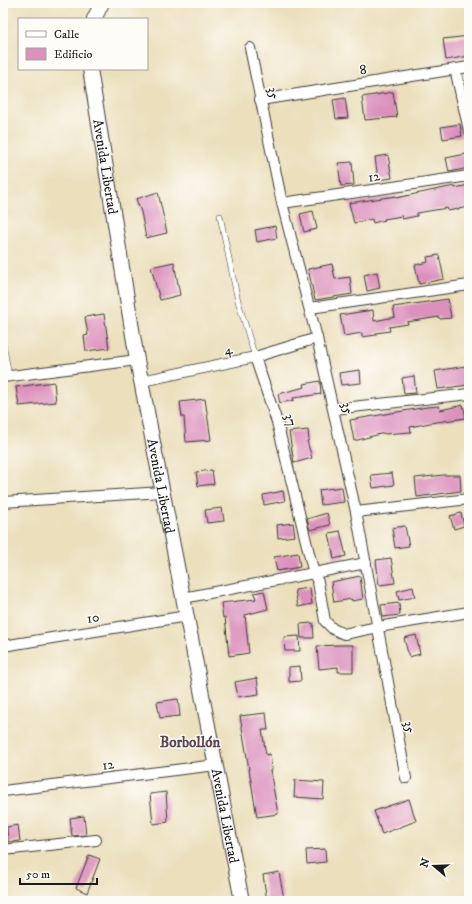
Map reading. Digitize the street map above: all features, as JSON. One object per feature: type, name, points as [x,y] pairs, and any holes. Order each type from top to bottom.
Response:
[{"type":"main road","points":[[94,18],[102,3]]},
{"type":"main road","name":"Avenida Libertad","points":[[90,70],[137,360],[242,901]]},
{"type":"street","name":"35","points":[[250,48],[282,203],[310,308],[334,409],[366,563],[406,778]]},
{"type":"street","name":"8","points":[[260,100],[469,67]]},
{"type":"street","points":[[455,69],[469,130]]},
{"type":"street","name":"12","points":[[282,203],[469,176]]},
{"type":"street","points":[[310,308],[469,285]]},
{"type":"street","name":"4","points":[[142,381],[255,357],[317,338]]},
{"type":"street","name":"37","points":[[255,357],[278,422],[314,574],[318,582],[325,621],[333,630],[344,634],[378,627]]},
{"type":"street","points":[[6,377],[137,360]]},
{"type":"street","points":[[334,409],[469,394]]},
{"type":"street","points":[[3,502],[163,492]]},
{"type":"street","points":[[356,512],[469,499]]},
{"type":"street","points":[[184,598],[366,563]]},
{"type":"street","points":[[378,627],[469,612]]},
{"type":"street","name":"10","points":[[3,646],[187,616]]},
{"type":"street","name":"12","points":[[3,791],[216,765]]},
{"type":"street","points":[[3,850],[96,840]]},
{"type":"lane","name":"37","points":[[220,216],[238,301],[255,357]]},
{"type":"lane","points":[[3,343],[6,377]]},
{"type":"building","points":[[469,36],[469,56],[446,60],[443,39]]},
{"type":"building","points":[[393,92],[397,117],[365,120],[362,97]]},
{"type":"building","points":[[345,98],[348,118],[336,119],[333,100]]},
{"type":"building","points":[[460,124],[462,136],[443,139],[441,127]]},
{"type":"building","points":[[466,154],[469,168],[449,172],[446,158]]},
{"type":"building","points":[[388,155],[392,178],[378,180],[375,157]]},
{"type":"building","points":[[352,162],[354,185],[341,186],[338,163]]},
{"type":"building","points":[[469,185],[469,207],[448,211],[447,208],[417,213],[417,216],[402,219],[402,216],[384,219],[385,220],[373,223],[372,219],[354,223],[349,203],[396,196],[396,198],[454,186],[455,188]]},
{"type":"building","points":[[158,192],[167,233],[146,238],[141,212],[136,199]]},
{"type":"building","points":[[313,211],[317,229],[304,232],[300,214]]},
{"type":"building","points":[[275,226],[277,238],[257,242],[255,230]]},
{"type":"building","points":[[439,255],[444,279],[419,284],[415,265],[428,262],[427,257]]},
{"type":"building","points":[[174,262],[180,295],[160,300],[151,267]]},
{"type":"building","points":[[332,264],[335,279],[350,277],[352,294],[315,300],[308,269]]},
{"type":"building","points":[[377,272],[380,288],[367,291],[364,275]]},
{"type":"building","points":[[448,299],[451,318],[440,319],[439,317],[407,322],[408,324],[389,327],[390,331],[376,333],[376,335],[362,337],[362,333],[344,336],[340,315],[373,310],[374,321],[395,317],[393,307]]},
{"type":"building","points":[[104,314],[109,348],[86,351],[84,336],[88,335],[85,317]]},
{"type":"building","points":[[466,366],[468,385],[438,389],[435,371]]},
{"type":"building","points":[[360,370],[361,383],[341,385],[339,373]]},
{"type":"building","points":[[414,376],[416,393],[404,394],[402,378]]},
{"type":"building","points":[[320,381],[321,394],[293,398],[294,400],[280,403],[278,394],[305,387],[304,384]]},
{"type":"building","points":[[54,382],[56,402],[19,406],[16,387]]},
{"type":"building","points":[[205,399],[211,440],[186,442],[184,417],[182,417],[180,402]]},
{"type":"building","points":[[463,405],[466,418],[410,427],[411,432],[384,433],[354,441],[350,420],[427,407],[439,406],[440,410]]},
{"type":"building","points":[[308,430],[309,440],[307,441],[312,458],[294,463],[289,432]]},
{"type":"building","points":[[212,470],[214,484],[198,486],[196,472]]},
{"type":"building","points":[[392,473],[394,485],[373,488],[371,475]]},
{"type":"building","points":[[460,475],[461,491],[417,497],[415,478]]},
{"type":"building","points":[[342,487],[344,502],[321,505],[319,490]]},
{"type":"building","points":[[283,491],[285,501],[264,505],[263,495]]},
{"type":"building","points":[[222,508],[224,521],[207,523],[205,510]]},
{"type":"building","points":[[327,513],[330,525],[310,530],[307,519]]},
{"type":"building","points":[[461,513],[464,526],[454,529],[450,516]]},
{"type":"building","points":[[293,523],[295,536],[278,538],[277,525]]},
{"type":"building","points":[[405,526],[409,546],[395,548],[392,528]]},
{"type":"building","points":[[340,531],[346,556],[334,559],[329,533]]},
{"type":"building","points":[[298,553],[300,567],[277,571],[274,557]]},
{"type":"building","points":[[391,558],[395,583],[379,585],[376,560]]},
{"type":"building","points":[[360,576],[363,599],[334,602],[331,582]]},
{"type":"building","points":[[413,587],[415,597],[399,600],[397,591]]},
{"type":"building","points":[[310,588],[312,604],[298,607],[295,590]]},
{"type":"building","points":[[264,591],[268,609],[245,615],[249,653],[229,656],[225,617],[223,618],[221,603],[256,599],[254,593]]},
{"type":"building","points":[[399,603],[400,615],[383,617],[381,605]]},
{"type":"building","points":[[313,623],[314,638],[301,638],[300,624]]},
{"type":"building","points":[[416,635],[420,654],[409,657],[404,638]]},
{"type":"building","points":[[299,636],[300,651],[285,651],[284,637]]},
{"type":"building","points":[[353,645],[353,672],[338,672],[338,667],[319,669],[317,646]]},
{"type":"building","points":[[300,666],[301,681],[289,682],[289,667]]},
{"type":"building","points":[[257,678],[259,694],[238,697],[235,682]]},
{"type":"building","points":[[178,699],[180,716],[160,718],[157,702]]},
{"type":"building","points":[[266,713],[268,730],[262,730],[266,755],[270,754],[272,770],[270,770],[278,814],[257,817],[240,716]]},
{"type":"building","points":[[295,780],[324,782],[323,799],[294,797]]},
{"type":"building","points":[[166,792],[168,822],[153,824],[150,794]]},
{"type":"building","points":[[409,799],[416,821],[382,834],[374,811]]},
{"type":"building","points":[[84,816],[86,835],[72,836],[70,818]]},
{"type":"building","points":[[18,825],[20,841],[8,842],[7,827]]},
{"type":"building","points":[[325,849],[326,862],[307,864],[306,850]]},
{"type":"building","points":[[89,855],[100,859],[87,893],[76,888]]},
{"type":"building","points":[[279,872],[284,899],[267,901],[263,875]]},
{"type":"district","name":"Borbollón","points":[[190,742]]}]
